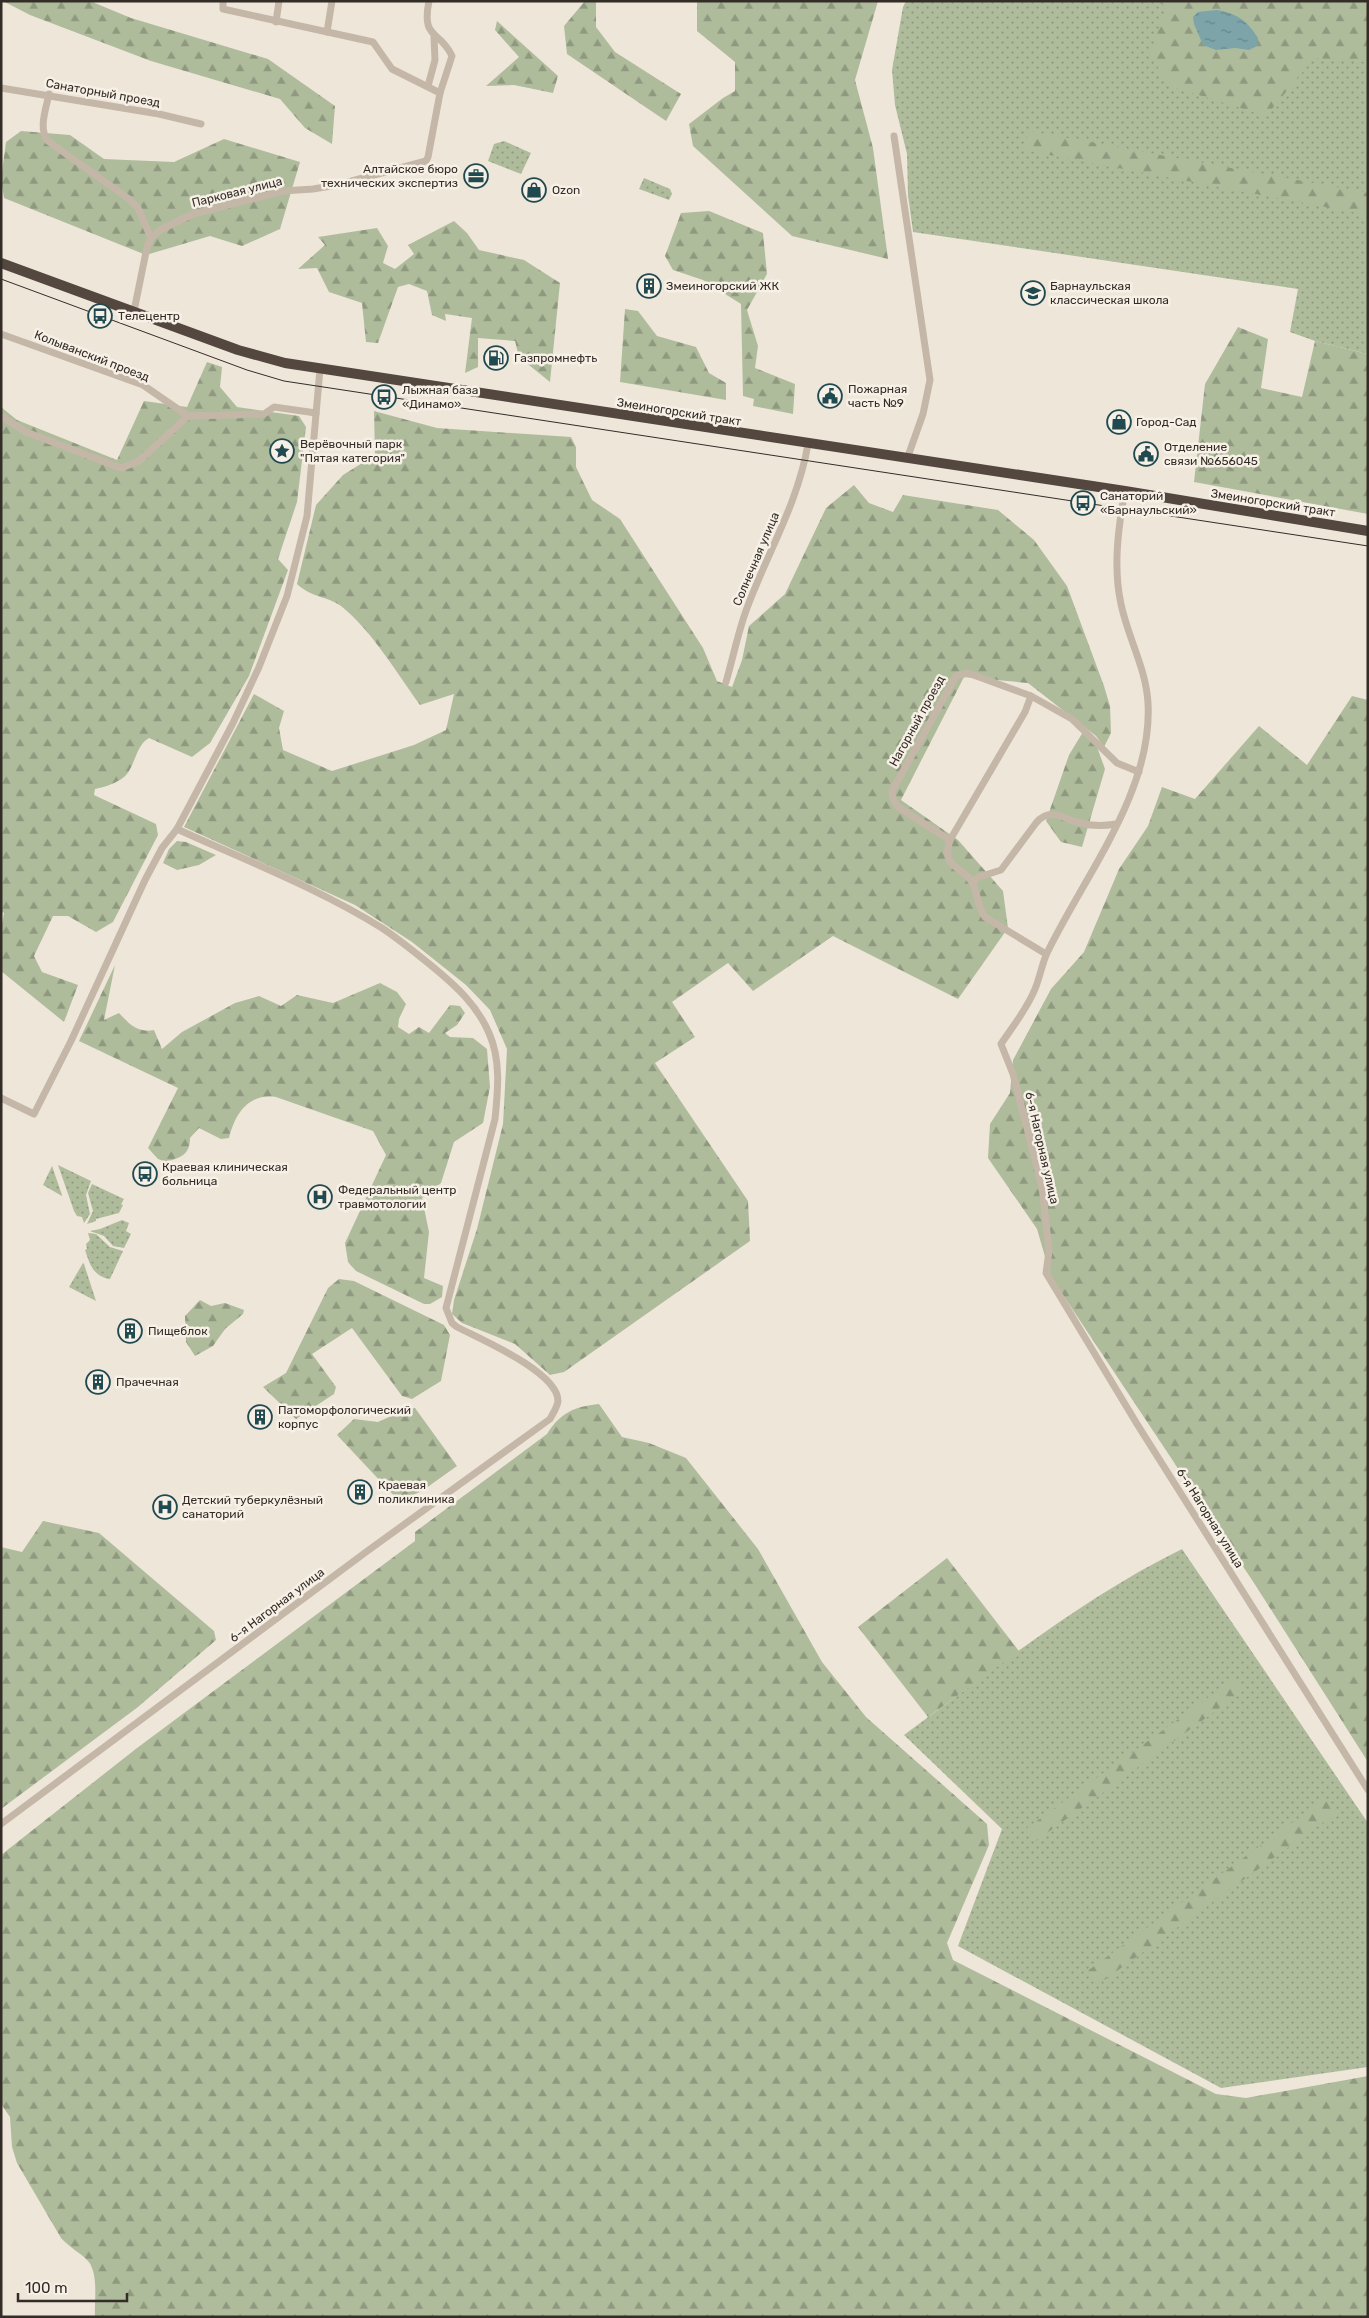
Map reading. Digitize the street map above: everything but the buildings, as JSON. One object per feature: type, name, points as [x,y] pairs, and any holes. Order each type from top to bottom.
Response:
[{"type":"highway","name":"Змеиногорский тракт","points":[[1,263],[238,350],[285,363],[1125,491],[1368,531]]},
{"type":"street","points":[[223,1],[223,9],[373,42],[392,69],[440,93]]},
{"type":"street","points":[[276,22],[279,1]]},
{"type":"street","points":[[327,32],[332,1]]},
{"type":"street","name":"Парковая улица","points":[[151,238],[160,230],[194,214],[283,191],[337,185],[426,161],[440,93],[452,56],[447,46],[434,37],[426,16],[429,1]]},
{"type":"street","points":[[428,86],[435,60],[434,37]]},
{"type":"street","name":"Санаторный проезд","points":[[1,88],[49,94],[159,114],[201,124]]},
{"type":"street","points":[[49,94],[42,130],[44,137],[48,142],[138,208],[151,238],[134,311]]},
{"type":"street","points":[[894,136],[930,380],[923,414],[908,459]]},
{"type":"street","name":"Колыванский проезд","points":[[1,334],[143,385],[188,416]]},
{"type":"street","points":[[1,1098],[34,1114],[71,1041],[145,880],[162,848],[177,829],[248,690],[287,596],[307,516],[320,369]]},
{"type":"street","points":[[1,416],[26,432],[121,468],[139,461],[188,416],[264,414],[274,407],[316,413]]},
{"type":"street","name":"Солнечная улица","points":[[726,682],[747,609],[786,518],[805,460],[808,444]]},
{"type":"street","name":"6-я Нагорная улица","points":[[1125,491],[1117,554],[1118,588],[1128,629],[1143,672],[1148,701],[1144,756],[1116,824],[1090,877],[1046,954],[1035,990],[1023,1012],[1001,1044],[1013,1074],[1042,1186],[1049,1251],[1046,1273],[1137,1424],[1368,1790]]},
{"type":"street","name":"Нагорный проезд","points":[[950,840],[898,807],[893,799],[892,791],[956,676],[968,673],[1031,696],[1072,719],[1116,763],[1139,772]]},
{"type":"street","points":[[1031,696],[1025,712],[950,840],[947,850],[953,866],[972,882],[980,910],[986,917],[1046,954]]},
{"type":"street","points":[[972,882],[979,877],[1001,870],[1036,823],[1043,817],[1057,814],[1081,824],[1116,824]]},
{"type":"street","name":"6-я Нагорная улица","points":[[1,1824],[366,1552],[550,1419],[557,1408],[558,1400],[549,1381],[508,1353],[457,1327],[452,1323],[446,1308],[495,1119],[498,1088],[497,1056],[490,1034],[480,1016],[454,984],[383,929],[285,878],[177,829]]},
{"type":"green space","points":[[3,1],[90,1],[131,18],[268,59],[335,106],[332,144],[305,128],[280,99],[151,61],[30,15]]},
{"type":"green space","points":[[585,1],[596,1],[596,27],[615,52],[681,94],[666,121],[567,54],[564,26]]},
{"type":"green space","points":[[697,1],[878,1],[855,80],[873,148],[888,259],[792,236],[693,146],[689,124],[735,91],[735,62],[697,31]]},
{"type":"green space","points":[[906,1],[1368,1],[1368,354],[1315,341],[1290,332],[1298,289],[913,232],[908,195],[907,154],[895,105],[892,70],[903,7]]},
{"type":"green space","points":[[1157,1],[1368,1],[1368,62],[1314,58],[1266,116],[1170,86],[1150,55],[1166,7]]},
{"type":"green space","points":[[497,21],[558,76],[553,93],[514,85],[486,86],[519,57],[495,30]]},
{"type":"green space","points":[[21,131],[70,135],[104,159],[174,162],[224,139],[300,162],[280,229],[242,246],[210,236],[146,255],[4,198],[1,179],[6,142]]},
{"type":"green space","points":[[1029,131],[1368,193],[1368,215],[1023,150]]},
{"type":"green space","points":[[504,141],[531,153],[521,174],[488,161],[494,144]]},
{"type":"green space","points":[[644,178],[670,189],[672,194],[669,200],[639,189]]},
{"type":"green space","points":[[709,211],[763,233],[767,274],[747,310],[758,346],[755,368],[795,384],[793,414],[753,406],[754,399],[743,396],[741,304],[703,280],[673,270],[665,256],[681,213]]},
{"type":"green space","points":[[454,221],[467,233],[479,250],[524,260],[560,283],[550,382],[519,357],[515,341],[478,338],[478,367],[465,373],[472,318],[445,314],[446,321],[432,315],[427,291],[409,284],[398,287],[378,343],[366,342],[362,303],[329,292],[317,268],[298,269],[325,245],[318,237],[377,228],[388,246],[383,263],[395,269],[414,254],[408,245]]},
{"type":"green space","points":[[625,309],[638,311],[657,336],[696,347],[709,373],[726,383],[726,400],[620,382]]},
{"type":"green space","points":[[1238,327],[1268,339],[1261,388],[1302,397],[1315,341],[1368,354],[1368,514],[1194,482],[1205,384]]},
{"type":"green space","points":[[207,362],[222,367],[220,387],[237,407],[299,416],[306,427],[297,502],[278,559],[288,570],[249,676],[210,743],[192,757],[149,738],[139,749],[127,775],[114,783],[95,789],[94,795],[156,824],[158,835],[113,922],[96,932],[68,916],[53,916],[34,956],[42,972],[78,985],[64,1022],[1,971],[1,930],[4,913],[1,911],[1,407],[17,420],[117,460],[144,401],[187,407]]},
{"type":"green space","points":[[374,411],[437,428],[571,437],[576,447],[576,467],[592,500],[620,519],[703,648],[717,681],[732,687],[742,660],[749,626],[785,594],[826,508],[854,485],[869,503],[893,512],[903,495],[998,510],[1034,540],[1067,586],[1110,706],[1111,733],[1104,747],[1096,736],[1028,683],[964,677],[901,800],[958,840],[1003,891],[1008,928],[958,999],[833,936],[753,991],[728,963],[672,1002],[695,1037],[655,1063],[748,1201],[750,1241],[564,1372],[550,1375],[515,1344],[462,1323],[452,1314],[454,1300],[477,1229],[503,1124],[507,1049],[490,1010],[466,985],[412,942],[355,905],[184,827],[254,694],[284,711],[279,728],[283,750],[332,771],[414,745],[446,730],[454,694],[420,705],[384,653],[353,616],[336,603],[308,592],[297,584],[316,505],[343,475],[375,455]]},
{"type":"green space","points":[[1352,696],[1368,700],[1368,1762],[1254,1583],[1051,1277],[1037,1229],[988,1158],[990,1124],[1010,1093],[1013,1060],[1051,989],[1084,952],[1119,869],[1148,826],[1162,787],[1195,799],[1259,726],[1307,765]]},
{"type":"green space","points":[[1083,732],[1097,747],[1105,769],[1082,847],[1061,842],[1046,821],[1069,755]]},
{"type":"green space","points":[[177,841],[186,842],[216,855],[199,865],[177,870],[163,863],[169,849]]},
{"type":"green space","points":[[115,965],[104,1020],[119,1013],[139,1029],[154,1030],[162,1049],[182,1032],[235,1003],[259,996],[281,1006],[297,995],[333,1003],[380,983],[397,992],[406,1004],[399,1019],[398,1027],[409,1034],[419,1027],[429,1033],[450,1005],[460,1006],[465,1013],[457,1025],[445,1033],[450,1037],[473,1038],[487,1049],[490,1087],[483,1123],[454,1142],[441,1183],[422,1198],[429,1232],[424,1278],[443,1286],[442,1297],[430,1304],[424,1304],[356,1271],[348,1262],[345,1243],[386,1155],[373,1131],[276,1097],[258,1098],[250,1102],[239,1113],[229,1138],[221,1139],[199,1128],[190,1138],[190,1144],[184,1155],[166,1162],[158,1159],[148,1148],[178,1088],[79,1041]]},
{"type":"green space","points":[[58,1165],[91,1181],[86,1195],[90,1214],[84,1223],[82,1217],[77,1216],[74,1211]]},
{"type":"green space","points":[[52,1166],[62,1195],[62,1196],[43,1185]]},
{"type":"green space","points":[[92,1184],[124,1199],[119,1213],[96,1219],[96,1221],[87,1224],[93,1211],[88,1193]]},
{"type":"green space","points":[[122,1220],[129,1223],[126,1231],[131,1234],[124,1248],[113,1246],[104,1236],[90,1231],[100,1229]]},
{"type":"green space","points":[[88,1233],[96,1234],[110,1247],[123,1251],[110,1279],[104,1278],[91,1265],[85,1250],[87,1249],[86,1244],[90,1240]]},
{"type":"green space","points":[[84,1264],[96,1301],[69,1287]]},
{"type":"green space","points":[[339,1279],[354,1281],[444,1325],[450,1335],[441,1381],[412,1399],[402,1396],[352,1328],[312,1354],[336,1387],[334,1394],[296,1419],[263,1387],[286,1373],[328,1288]]},
{"type":"green space","points":[[200,1300],[211,1306],[225,1303],[244,1310],[243,1314],[225,1329],[213,1346],[195,1356],[186,1342],[185,1316]]},
{"type":"green space","points":[[599,1404],[622,1437],[649,1443],[686,1458],[758,1549],[822,1662],[866,1717],[987,1824],[989,1845],[947,1943],[953,1960],[1216,2094],[1246,2098],[1368,2076],[1368,2317],[95,2317],[95,2280],[91,2266],[85,2258],[61,2238],[17,2163],[12,2147],[10,2117],[1,2104],[1,1855],[137,1748],[415,1541],[415,1532],[547,1434],[563,1416],[575,1409]]},
{"type":"green space","points":[[415,1408],[457,1466],[422,1491],[399,1501],[337,1435],[354,1419],[378,1422],[407,1409]]},
{"type":"green space","points":[[43,1521],[99,1533],[214,1631],[216,1640],[138,1707],[1,1809],[1,1547],[22,1552]]},
{"type":"green space","points":[[1182,1549],[1368,1823],[1368,2067],[1221,2088],[958,1946],[1002,1829],[904,1735],[1074,1612],[1146,1568]]},
{"type":"green space","points":[[947,1558],[1019,1651],[928,1717],[858,1627]]},
{"type":"green space","points":[[1234,1679],[1243,1691],[1036,1841],[1027,1828]]},
{"type":"green space","points":[[1325,1799],[1336,1813],[1096,1986],[1086,1972]]},
{"type":"water","points":[[1216,10],[1235,15],[1250,26],[1258,38],[1257,46],[1249,50],[1235,48],[1216,50],[1203,45],[1193,17],[1198,12]]},
{"type":"tram line","points":[[1,279],[247,370],[284,381],[1368,546]]},
{"type":"place","name":"Алтайское бюро технических экспертиз","points":[[476,176]]},
{"type":"place","name":"Ozon","points":[[534,190]]},
{"type":"place","name":"Змеиногорский ЖК","points":[[649,286]]},
{"type":"place","name":"Барнаульская классическая школа","points":[[1033,293]]},
{"type":"place","name":"Телецентр","points":[[100,316]]},
{"type":"place","name":"Газпромнефть","points":[[496,358]]},
{"type":"place","name":"Пожарная часть №9","points":[[830,396]]},
{"type":"place","name":"Лыжная база «Динамо»","points":[[384,397]]},
{"type":"place","name":"Город-Сад","points":[[1119,422]]},
{"type":"place","name":"Верёвочный парк \"Пятая категория\"","points":[[282,451]]},
{"type":"place","name":"Отделение связи №656045","points":[[1146,454]]},
{"type":"place","name":"Санаторий «Барнаульский»","points":[[1083,503]]},
{"type":"place","name":"Краевая клиническая больница","points":[[145,1174]]},
{"type":"place","name":"Федеральный центр травмотологии","points":[[320,1197]]},
{"type":"place","name":"Пищеблок","points":[[130,1331]]},
{"type":"place","name":"Прачечная","points":[[98,1382]]},
{"type":"place","name":"Патоморфологический корпус","points":[[260,1417]]},
{"type":"place","name":"Краевая поликлиника","points":[[360,1492]]},
{"type":"place","name":"Детский туберкулёзный санаторий","points":[[165,1507]]}]
